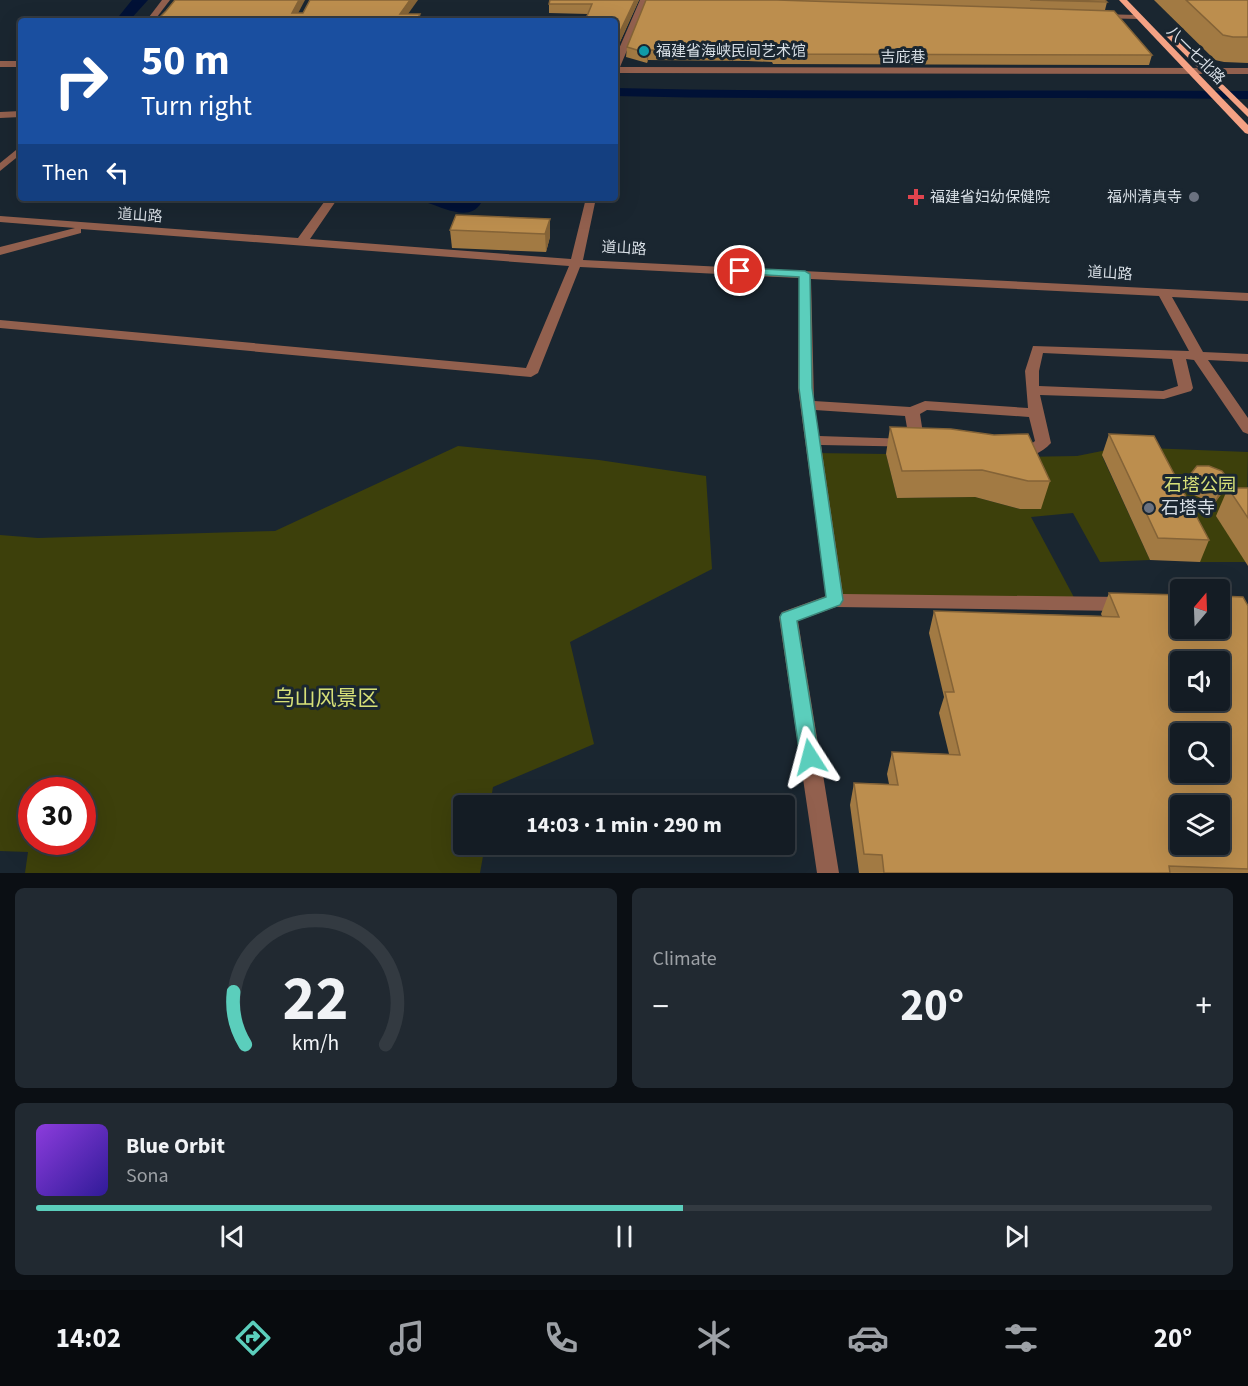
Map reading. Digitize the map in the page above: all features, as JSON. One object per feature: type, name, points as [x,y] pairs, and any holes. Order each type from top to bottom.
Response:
[{"type":"main road","name":"八一七北路","points":[[1123,0],[1248,131]]},
{"type":"main road","name":"八一七北路","points":[[1135,0],[1207,70],[1248,114]]},
{"type":"street","points":[[152,18],[166,0]]},
{"type":"street","points":[[618,62],[645,1]]},
{"type":"street","points":[[1093,16],[1138,17]]},
{"type":"street","points":[[0,64],[18,64]]},
{"type":"street","name":"吉庇巷","points":[[618,69],[1248,71]]},
{"type":"street","points":[[0,115],[18,114]]},
{"type":"street","points":[[0,155],[18,140]]},
{"type":"street","points":[[0,168],[18,152]]},
{"type":"street","points":[[301,243],[331,201]]},
{"type":"street","points":[[0,324],[531,373],[576,262],[590,201]]},
{"type":"street","name":"道山路","points":[[0,219],[576,262],[1248,297]]},
{"type":"street","points":[[0,251],[75,231],[100,228]]},
{"type":"street","points":[[805,274],[805,388],[835,600]]},
{"type":"street","points":[[1162,292],[1198,355],[1248,429]]},
{"type":"street","points":[[1003,454],[1030,452],[1043,443],[1032,390],[1034,356],[1038,349],[1248,358]]},
{"type":"street","points":[[1032,390],[1164,395],[1186,388],[1178,354]]},
{"type":"street","points":[[807,405],[912,412],[925,405],[1036,413]]},
{"type":"street","points":[[912,412],[917,443]]},
{"type":"street","points":[[812,440],[917,443],[936,448]]},
{"type":"street","points":[[828,873],[788,617],[835,600],[1146,604]]},
{"type":"green space","name":"乌山风景区","points":[[458,446],[599,460],[706,476],[712,569],[570,642],[594,744],[493,787],[492,795],[453,795],[453,855],[483,855],[480,873],[25,873],[28,855],[96,855],[96,777],[18,777],[18,852],[0,851],[0,535],[38,538],[275,531]]},
{"type":"green space","name":"石塔公园","points":[[1122,447],[1248,452],[1246,562],[1200,562],[1102,456],[1150,560],[1100,562],[1073,513],[1031,517],[1077,603],[835,600],[814,453],[886,454],[897,498],[975,497],[1020,509],[1041,509],[1019,457],[1077,456]]},
{"type":"water","points":[[132,0],[148,0],[132,18],[117,18]]},
{"type":"water","points":[[429,201],[466,201],[481,203],[476,209],[464,213],[428,203]]},
{"type":"building","points":[[175,0],[299,0],[292,13],[303,13],[310,0],[410,0],[400,14],[420,14],[418,18],[159,18]]},
{"type":"building","points":[[550,0],[635,0],[618,36],[618,18],[586,18],[592,4],[549,4]]},
{"type":"building","points":[[646,0],[777,0],[1114,11],[1152,55],[773,54],[773,52],[749,51],[649,50],[647,53],[627,47]]},
{"type":"building","points":[[1030,0],[1105,0],[1107,2]]},
{"type":"building","points":[[1186,0],[1248,0],[1248,37],[1223,35]]},
{"type":"building","points":[[456,215],[550,219],[545,234],[450,230]]},
{"type":"building","points":[[890,427],[951,429],[994,435],[1028,434],[1050,481],[1028,481],[982,470],[902,471]]},
{"type":"building","points":[[1109,434],[1154,436],[1209,540],[1158,538]]},
{"type":"building","points":[[1197,466],[1209,466],[1222,471],[1228,479],[1220,490],[1189,476]]},
{"type":"building","points":[[1228,488],[1248,488],[1248,518]]},
{"type":"building","points":[[1109,593],[1170,595],[1170,639],[1230,639],[1230,596],[1243,597],[1248,606],[1248,869],[1169,866],[1170,873],[884,873],[882,855],[864,854],[854,783],[898,785],[892,752],[960,755],[945,692],[954,692],[934,611],[1119,617]]},
{"type":"waterway","points":[[618,92],[788,96],[1074,93],[1248,95]]},
{"type":"place","name":"福建省海峡民间艺术馆","points":[[644,51]]},
{"type":"place","name":"福建省妇幼保健院","points":[[916,197]]},
{"type":"place","name":"福州清真寺","points":[[1194,197]]},
{"type":"place","name":"石塔寺","points":[[1149,508]]},
{"type":"route","points":[[740,271],[805,274],[805,388],[835,600],[788,617],[810,757]]}]
